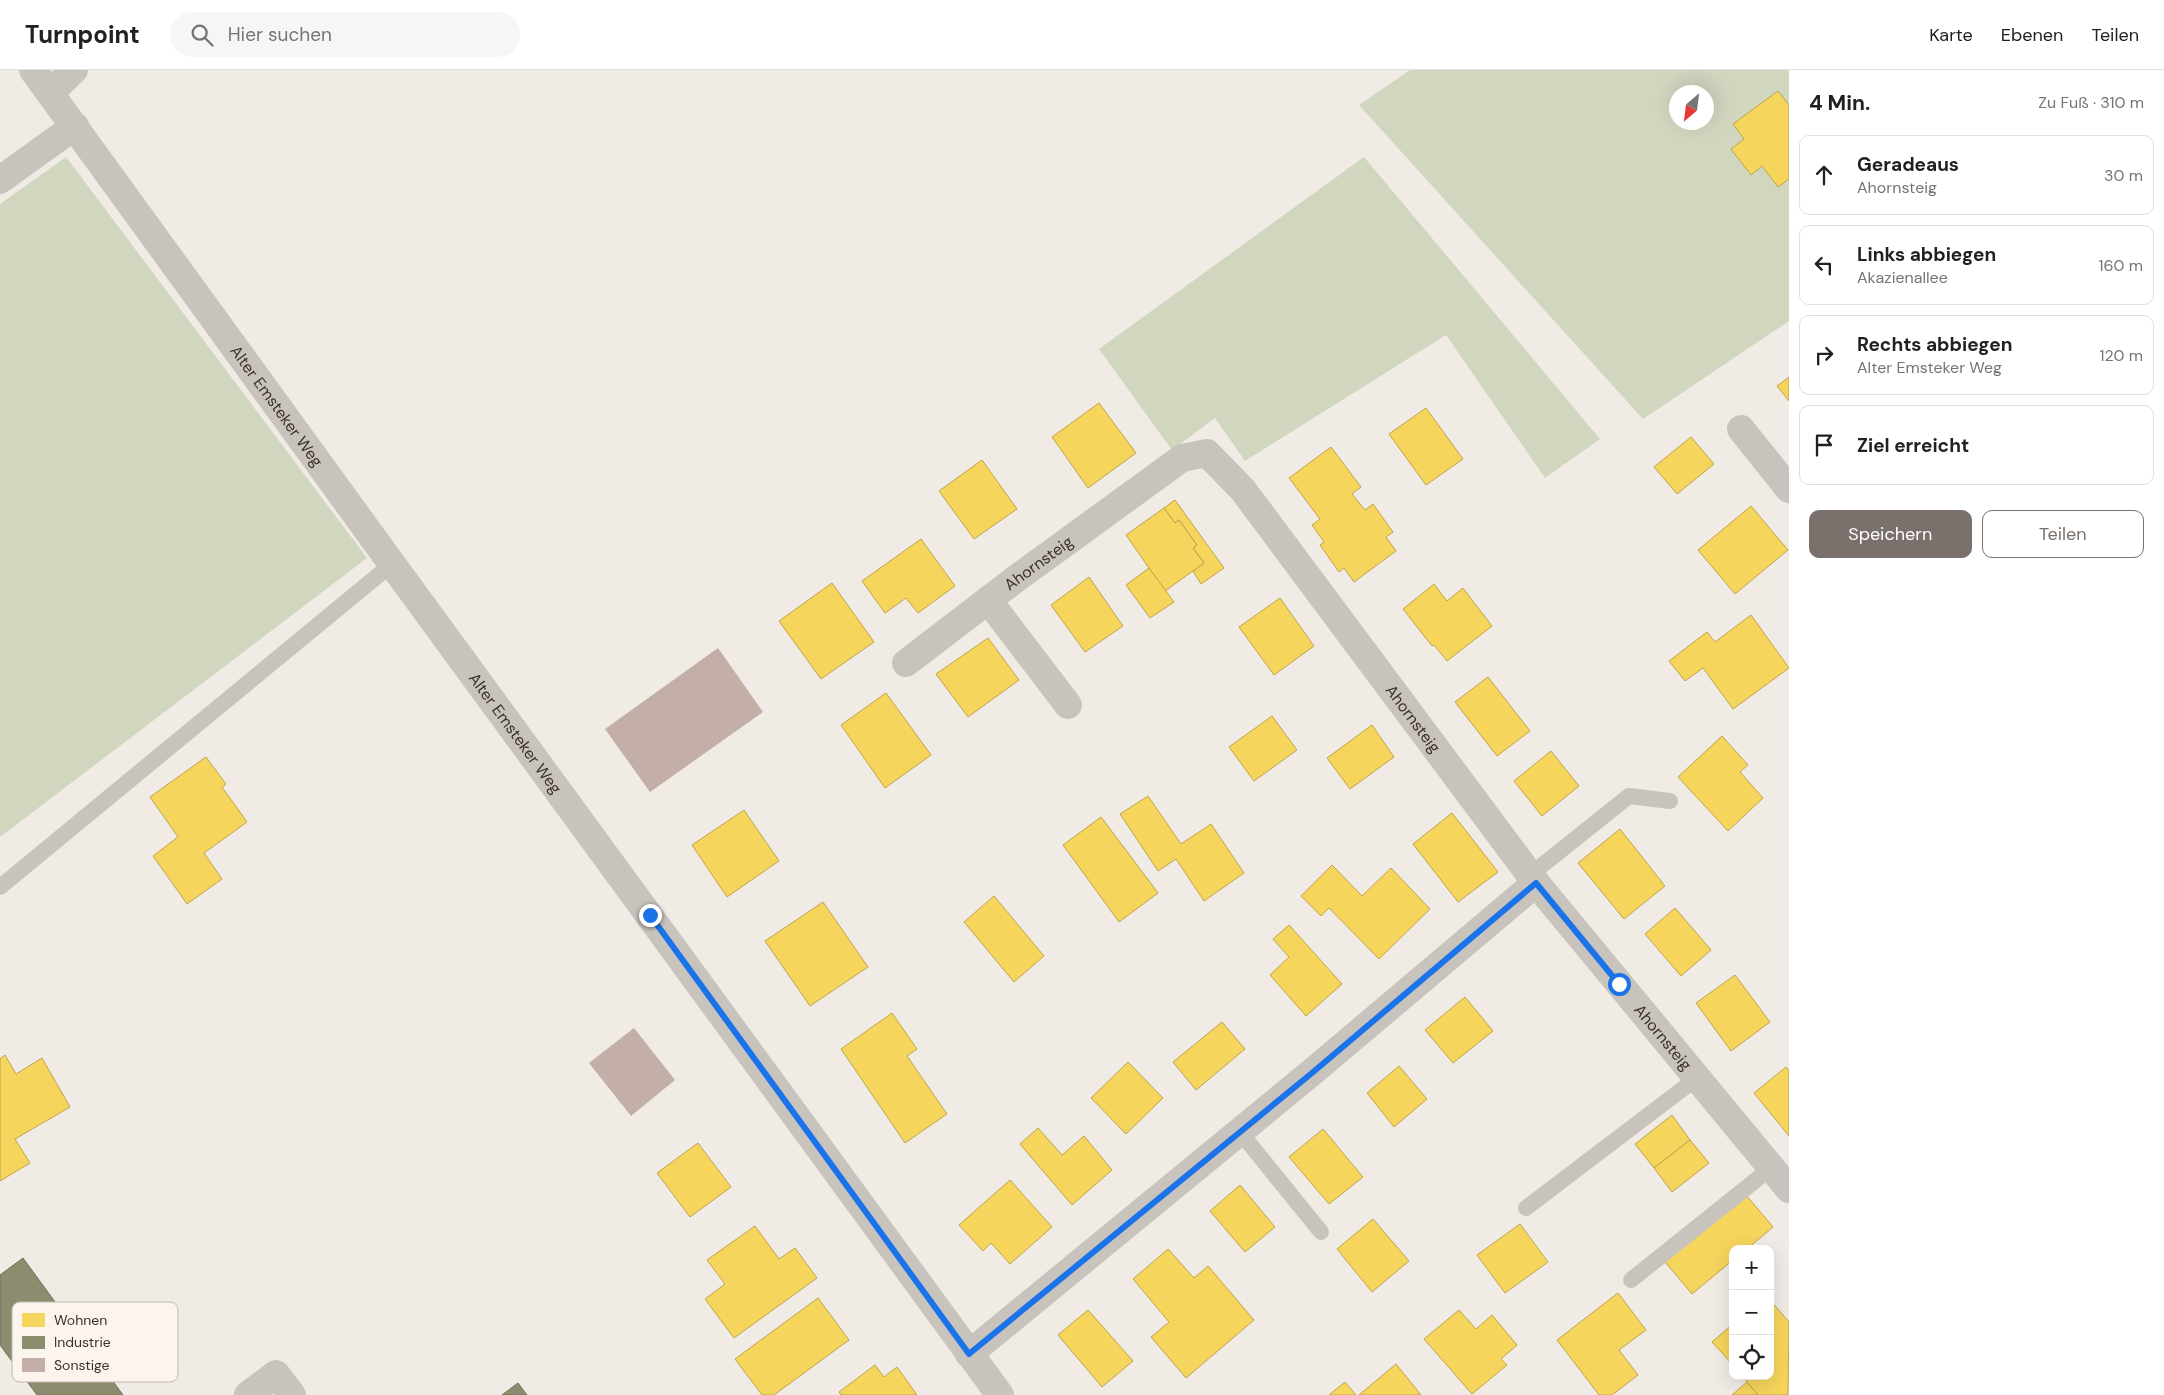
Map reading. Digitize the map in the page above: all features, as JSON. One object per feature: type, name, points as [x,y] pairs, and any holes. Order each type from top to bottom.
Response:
[{"type":"street","name":"Alter Emsteker Weg","points":[[34,70],[392,564],[1000,1395]]},
{"type":"street","points":[[50,93],[74,70]]},
{"type":"street","points":[[0,180],[75,126]]},
{"type":"street","points":[[1741,429],[1789,489]]},
{"type":"street","name":"Ahornsteig","points":[[906,663],[988,600],[1182,458],[1207,453],[1243,490],[1533,879],[1789,1189]]},
{"type":"street","name":"Ahornsteig","points":[[988,600],[1068,705]]},
{"type":"street","points":[[969,1354],[1240,1132],[1533,879]]},
{"type":"street","points":[[248,1395],[276,1374],[292,1395]]},
{"type":"lane","points":[[0,887],[392,564]]},
{"type":"lane","points":[[1533,879],[1629,796],[1670,801]]},
{"type":"lane","points":[[1526,1208],[1697,1078]]},
{"type":"lane","points":[[1240,1132],[1322,1232]]},
{"type":"lane","points":[[1631,1280],[1771,1168]]},
{"type":"green space","points":[[1410,70],[1789,70],[1789,321],[1643,419],[1359,105]]},
{"type":"green space","points":[[66,157],[367,558],[0,837],[0,204]]},
{"type":"green space","points":[[1364,157],[1600,439],[1545,478],[1446,335],[1245,461],[1215,418],[1172,450],[1099,349]]},
{"type":"building: Wohnen","points":[[1778,91],[1789,105],[1789,179],[1778,187],[1762,166],[1751,175],[1731,149],[1744,139],[1733,124]]},
{"type":"building: Wohnen","points":[[1789,377],[1789,401],[1777,386]]},
{"type":"building: Wohnen","points":[[1099,403],[1136,453],[1088,488],[1052,437]]},
{"type":"building: Wohnen","points":[[1426,408],[1463,459],[1426,485],[1389,434]]},
{"type":"building: Wohnen","points":[[1691,437],[1714,464],[1677,494],[1654,467]]},
{"type":"building: Wohnen","points":[[1331,447],[1361,487],[1352,494],[1365,510],[1373,504],[1393,532],[1386,537],[1396,551],[1354,582],[1344,568],[1339,572],[1320,545],[1324,542],[1312,525],[1320,519],[1289,478]]},
{"type":"building: Wohnen","points":[[982,460],[1017,509],[974,539],[939,491]]},
{"type":"building: Wohnen","points":[[1175,500],[1224,568],[1201,584],[1193,571],[1204,563],[1193,548],[1197,545],[1179,520],[1175,523],[1164,508]]},
{"type":"building: Wohnen","points":[[1751,506],[1788,550],[1735,594],[1698,550]]},
{"type":"building: Wohnen","points":[[1164,508],[1175,523],[1179,520],[1197,545],[1193,548],[1204,563],[1165,591],[1126,535]]},
{"type":"building: Wohnen","points":[[921,539],[955,586],[918,613],[906,598],[885,613],[862,581]]},
{"type":"building: Wohnen","points":[[1149,568],[1174,602],[1150,618],[1126,585]]},
{"type":"building: Wohnen","points":[[1089,577],[1123,626],[1085,652],[1051,605]]},
{"type":"building: Wohnen","points":[[832,583],[874,642],[821,679],[779,621]]},
{"type":"building: Wohnen","points":[[1434,584],[1447,601],[1463,588],[1492,626],[1447,661],[1434,645],[1432,646],[1403,609]]},
{"type":"building: Wohnen","points":[[1280,598],[1314,646],[1274,675],[1239,627]]},
{"type":"building: Wohnen","points":[[1751,615],[1789,668],[1733,709],[1703,668],[1685,681],[1669,661],[1707,632],[1715,642]]},
{"type":"building: Wohnen","points":[[988,638],[1019,680],[968,717],[936,674]]},
{"type":"building: Wohnen","points":[[1488,677],[1530,731],[1497,756],[1455,702]]},
{"type":"building: Wohnen","points":[[886,693],[931,755],[885,788],[841,725]]},
{"type":"building: Wohnen","points":[[1272,716],[1297,750],[1254,781],[1229,747]]},
{"type":"building: Wohnen","points":[[1372,725],[1394,757],[1350,789],[1327,758]]},
{"type":"building: Wohnen","points":[[1722,736],[1748,765],[1740,772],[1763,798],[1728,831],[1678,777]]},
{"type":"building: Wohnen","points":[[1551,751],[1579,786],[1542,816],[1514,781]]},
{"type":"building: Wohnen","points":[[206,757],[226,784],[222,787],[247,822],[204,853],[222,879],[187,904],[153,856],[178,837],[150,797]]},
{"type":"building: Wohnen","points":[[1148,796],[1181,844],[1211,824],[1244,873],[1204,901],[1176,859],[1158,871],[1120,814]]},
{"type":"building: Wohnen","points":[[744,810],[779,861],[727,897],[692,845]]},
{"type":"building: Wohnen","points":[[1452,813],[1498,872],[1458,902],[1413,844]]},
{"type":"building: Wohnen","points":[[1101,817],[1158,893],[1119,922],[1063,845]]},
{"type":"building: Wohnen","points":[[1620,829],[1665,886],[1624,919],[1578,863]]},
{"type":"building: Wohnen","points":[[1332,865],[1362,896],[1391,868],[1430,909],[1379,959],[1329,908],[1321,916],[1301,896]]},
{"type":"building: Wohnen","points":[[994,896],[1044,956],[1014,982],[964,922]]},
{"type":"building: Wohnen","points":[[823,902],[868,967],[810,1006],[765,941]]},
{"type":"building: Wohnen","points":[[1675,908],[1711,950],[1681,976],[1645,934]]},
{"type":"building: Wohnen","points":[[1289,925],[1342,984],[1306,1016],[1270,975],[1289,957],[1273,939]]},
{"type":"building: Wohnen","points":[[1735,975],[1770,1022],[1731,1051],[1696,1003]]},
{"type":"building: Wohnen","points":[[1465,997],[1493,1031],[1453,1063],[1425,1030]]},
{"type":"building: Wohnen","points":[[892,1013],[917,1049],[907,1056],[947,1114],[905,1143],[841,1049]]},
{"type":"building: Wohnen","points":[[1222,1022],[1245,1049],[1196,1090],[1173,1062]]},
{"type":"building: Wohnen","points":[[5,1055],[16,1074],[42,1058],[70,1107],[15,1139],[30,1163],[0,1181],[0,1059]]},
{"type":"building: Wohnen","points":[[1128,1062],[1163,1098],[1126,1134],[1091,1098]]},
{"type":"building: Wohnen","points":[[1399,1066],[1427,1099],[1394,1127],[1367,1093]]},
{"type":"building: Wohnen","points":[[1786,1067],[1789,1070],[1789,1136],[1754,1093]]},
{"type":"building: Wohnen","points":[[1672,1115],[1690,1140],[1654,1168],[1635,1144]]},
{"type":"building: Wohnen","points":[[1038,1128],[1062,1155],[1084,1136],[1112,1170],[1072,1205],[1020,1144]]},
{"type":"building: Wohnen","points":[[1323,1129],[1363,1177],[1329,1204],[1289,1157]]},
{"type":"building: Wohnen","points":[[1690,1140],[1709,1163],[1672,1192],[1654,1168]]},
{"type":"building: Wohnen","points":[[698,1143],[731,1187],[690,1217],[657,1173]]},
{"type":"building: Wohnen","points":[[1010,1180],[1052,1227],[1010,1264],[991,1243],[983,1251],[959,1225]]},
{"type":"building: Wohnen","points":[[1240,1185],[1275,1227],[1245,1252],[1210,1211]]},
{"type":"building: Wohnen","points":[[1746,1195],[1773,1227],[1752,1245],[1729,1245],[1729,1263],[1692,1294],[1665,1262]]},
{"type":"building: Wohnen","points":[[1373,1219],[1409,1261],[1372,1292],[1337,1249]]},
{"type":"building: Wohnen","points":[[1520,1224],[1548,1262],[1505,1293],[1477,1255]]},
{"type":"building: Wohnen","points":[[755,1226],[779,1259],[795,1248],[817,1278],[734,1338],[705,1299],[725,1284],[707,1260]]},
{"type":"building: Wohnen","points":[[1168,1249],[1194,1278],[1208,1266],[1254,1320],[1186,1378],[1151,1337],[1169,1322],[1133,1279]]},
{"type":"building: Wohnen","points":[[1618,1293],[1646,1330],[1619,1350],[1638,1375],[1612,1395],[1599,1395],[1557,1340]]},
{"type":"building: Wohnen","points":[[818,1298],[849,1340],[774,1395],[762,1395],[735,1359]]},
{"type":"building: Wohnen","points":[[1774,1305],[1789,1322],[1788,1395],[1758,1395],[1745,1380],[1774,1380]]},
{"type":"building: Wohnen","points":[[1088,1310],[1133,1361],[1102,1387],[1058,1335]]},
{"type":"building: Wohnen","points":[[1459,1310],[1476,1329],[1492,1315],[1517,1345],[1501,1359],[1507,1365],[1472,1394],[1424,1339]]},
{"type":"building: Wohnen","points":[[1729,1327],[1729,1361],[1712,1342]]},
{"type":"building: Wohnen","points":[[1396,1364],[1421,1395],[1359,1395]]},
{"type":"building: Wohnen","points":[[875,1365],[884,1377],[897,1367],[917,1395],[841,1395],[839,1392]]},
{"type":"building: Wohnen","points":[[1345,1382],[1356,1395],[1329,1395]]},
{"type":"building: Wohnen","points":[[1747,1382],[1758,1395],[1732,1395]]},
{"type":"building: Industrie","points":[[23,1258],[55,1302],[12,1302],[12,1361],[0,1345],[0,1275]]},
{"type":"building: Industrie","points":[[27,1382],[114,1382],[123,1395],[37,1395]]},
{"type":"building: Industrie","points":[[518,1383],[527,1395],[502,1395]]},
{"type":"building: Sonstige","points":[[718,648],[763,712],[650,792],[605,729]]},
{"type":"building: Sonstige","points":[[634,1028],[675,1080],[631,1116],[589,1063]]},
{"type":"route","points":[[650,915],[969,1354],[1312,1073],[1536,883],[1619,984]]}]
